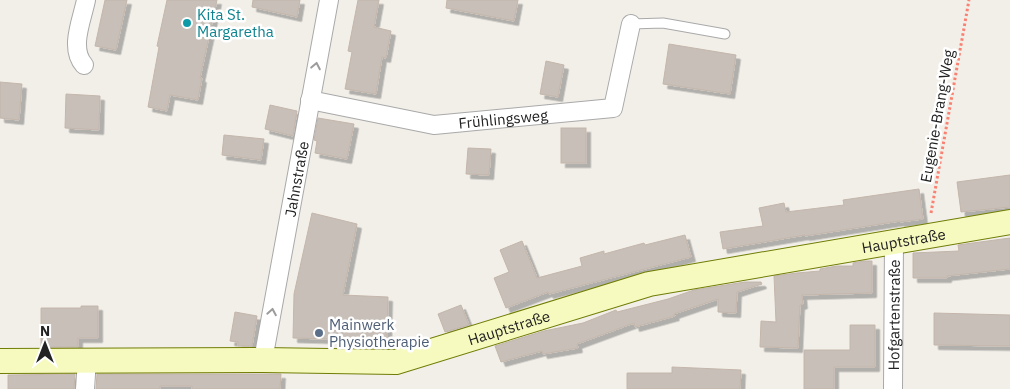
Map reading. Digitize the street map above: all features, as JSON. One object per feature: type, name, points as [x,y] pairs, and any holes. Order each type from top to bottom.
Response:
[{"type":"street","points":[[84,65],[78,59],[76,48],[86,0]]},
{"type":"street","name":"Jahnstraße","points":[[263,360],[328,0]]},
{"type":"street","name":"Frühlingsweg","points":[[310,100],[434,124],[613,108],[631,24]]},
{"type":"street","name":"Hauptstraße","points":[[0,360],[396,362],[649,284],[1010,222]]},
{"type":"street","name":"Hofgartenstraße","points":[[893,389],[894,241]]},
{"type":"street","points":[[85,389],[87,360]]},
{"type":"lane","points":[[631,24],[663,23],[725,34]]},
{"type":"path","name":"Eugenie-Brang-Weg","points":[[927,235],[969,0]]},
{"type":"building","points":[[105,0],[127,0],[116,50],[95,46]]},
{"type":"building","points":[[167,0],[217,0],[200,78],[202,78],[198,100],[170,95],[167,111],[148,107],[159,47],[157,46]]},
{"type":"building","points":[[253,0],[300,0],[297,17],[252,7]]},
{"type":"building","points":[[358,0],[379,0],[374,27],[391,31],[386,58],[382,57],[376,94],[345,89],[352,52],[348,51]]},
{"type":"building","points":[[447,0],[518,0],[514,21],[446,8]]},
{"type":"building","points":[[669,44],[736,55],[730,94],[663,84]]},
{"type":"building","points":[[546,61],[564,65],[558,97],[540,94]]},
{"type":"building","points":[[0,82],[22,84],[19,120],[0,118]]},
{"type":"building","points":[[66,94],[100,96],[99,130],[65,128]]},
{"type":"building","points":[[270,105],[297,111],[293,136],[265,129]]},
{"type":"building","points":[[318,118],[354,124],[347,159],[315,153],[317,141],[314,140]]},
{"type":"building","points":[[561,128],[586,128],[586,163],[561,163]]},
{"type":"building","points":[[224,135],[264,139],[261,160],[222,155]]},
{"type":"building","points":[[468,148],[491,149],[489,175],[466,174]]},
{"type":"building","points":[[1010,175],[1010,207],[961,212],[957,182]]},
{"type":"building","points":[[919,189],[923,219],[805,235],[723,249],[720,232],[763,226],[759,208],[784,203],[786,212],[844,205],[843,200]]},
{"type":"building","points":[[312,213],[357,224],[343,295],[388,297],[387,341],[293,338],[294,294]]},
{"type":"building","points":[[685,235],[691,257],[549,294],[548,292],[506,308],[494,278],[509,272],[500,250],[522,241],[537,278],[582,266],[580,258],[604,251],[604,254],[644,243],[645,245]]},
{"type":"building","points":[[1010,238],[1010,269],[947,276],[947,278],[913,278],[913,253],[959,251],[958,245]]},
{"type":"building","points":[[872,261],[872,293],[802,295],[803,304],[800,305],[798,348],[760,347],[761,321],[776,322],[774,276],[820,271],[820,269],[837,266],[853,266],[853,263]]},
{"type":"building","points":[[745,282],[761,282],[762,284],[737,292],[736,313],[718,312],[718,299],[674,314],[675,316],[635,327],[634,323],[577,344],[578,348],[543,354],[542,351],[501,362],[495,346],[544,331],[583,323],[616,310],[617,312],[668,299],[694,290]]},
{"type":"building","points":[[461,305],[469,325],[445,332],[438,314]]},
{"type":"building","points":[[81,306],[98,306],[98,338],[78,338],[78,347],[41,347],[41,308],[81,308]]},
{"type":"building","points":[[235,312],[257,316],[252,346],[238,346],[238,342],[230,341]]},
{"type":"building","points":[[934,313],[1010,315],[1010,346],[934,345]]},
{"type":"building","points":[[850,325],[875,325],[875,367],[834,367],[834,389],[804,389],[804,350],[850,350]]},
{"type":"building","points":[[672,367],[741,370],[740,389],[627,389],[627,373],[672,373]]},
{"type":"building","points":[[75,374],[74,389],[8,389],[8,375]]},
{"type":"building","points":[[97,374],[281,374],[280,389],[192,389],[192,386],[160,386],[160,389],[96,389]]},
{"type":"place","name":"Kita St. Margaretha","points":[[187,23]]},
{"type":"place","name":"Mainwerk Physiotherapie","points":[[319,333]]}]
